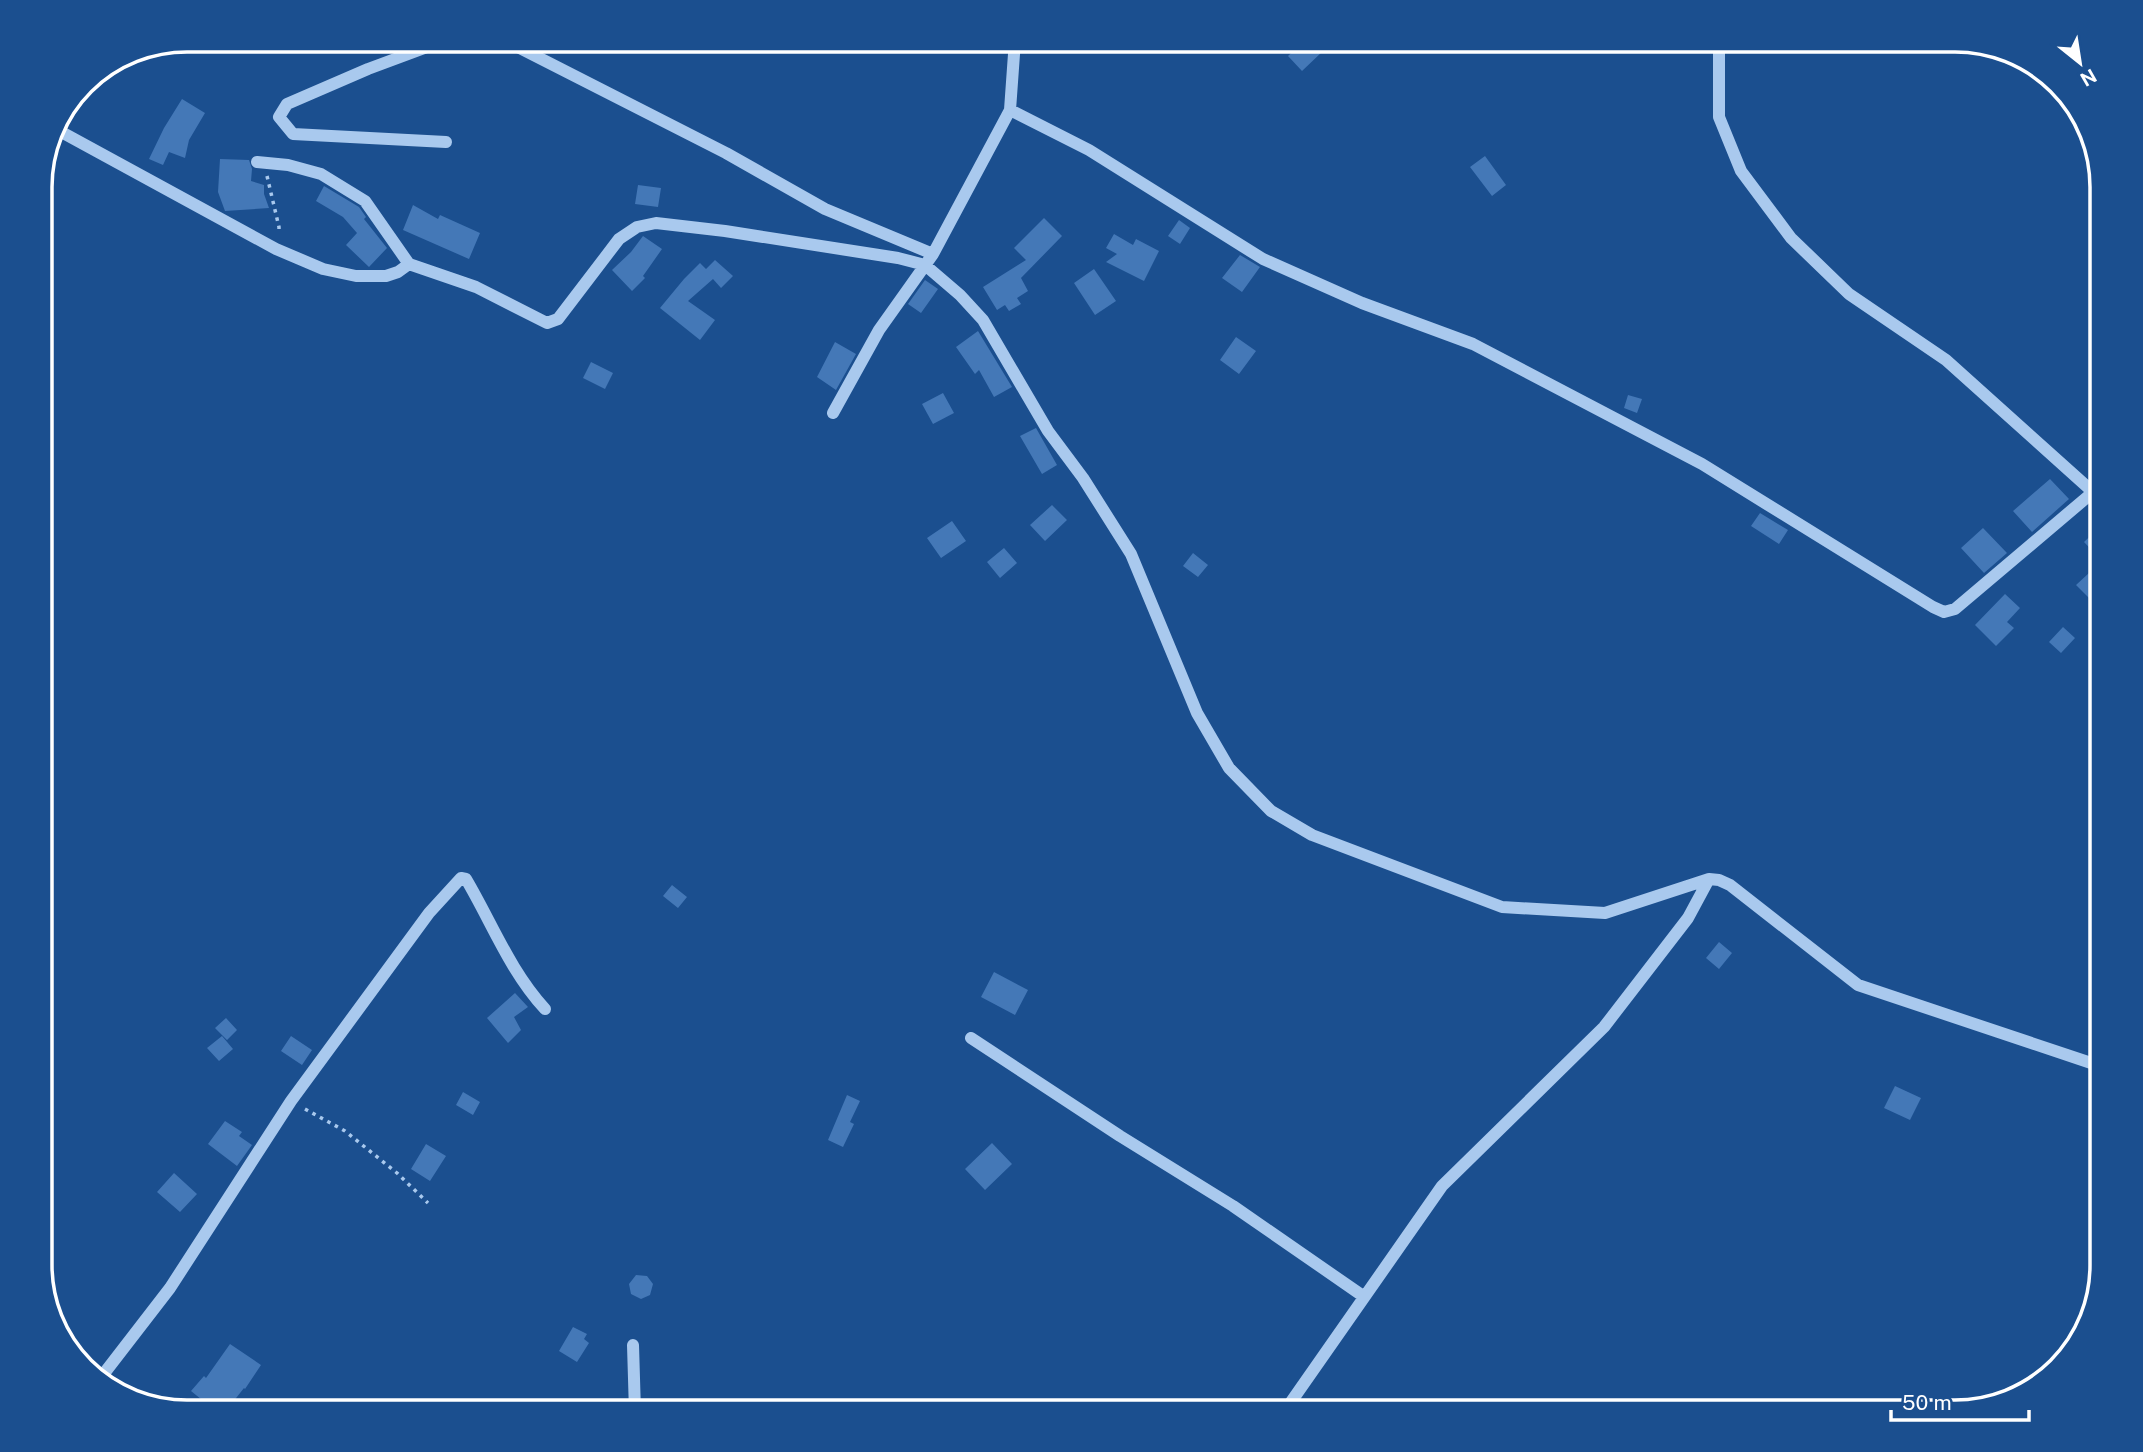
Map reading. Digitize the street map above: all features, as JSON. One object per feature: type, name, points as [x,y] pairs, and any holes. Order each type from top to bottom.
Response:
[{"type":"street","points":[[414,52],[287,104],[279,117],[293,134],[446,142]]},
{"type":"street","points":[[528,52],[726,153],[825,209],[933,254]]},
{"type":"street","points":[[834,412],[879,330],[933,254],[1010,110],[1014,52]]},
{"type":"street","points":[[1718,52],[1719,117],[1741,171],[1791,238],[1849,294],[1946,360],[2090,491]]},
{"type":"street","points":[[1010,110],[1089,150],[1263,260],[1362,303],[1473,344],[1702,464],[1944,612],[1955,609],[2090,495]]},
{"type":"street","points":[[64,133],[276,249],[323,269],[356,276],[386,276],[409,264]]},
{"type":"street","points":[[262,162],[321,174],[365,201],[409,264],[476,286],[547,323],[558,319],[619,239],[637,227],[656,223],[865,251],[925,265],[960,295],[982,320],[1048,431],[1083,478],[1131,554],[1197,713],[1229,768],[1271,811],[1312,835],[1502,907],[1605,913],[1709,879],[1719,880],[1730,885],[1858,985],[2090,1063]]},
{"type":"street","points":[[105,1372],[170,1288],[291,1101],[429,913],[461,878],[466,879],[491,922],[499,944],[522,981],[545,1009]]},
{"type":"street","points":[[1292,1400],[1441,1186],[1604,1027],[1688,918],[1709,879]]},
{"type":"street","points":[[971,1038],[1233,1206],[1363,1296]]},
{"type":"street","points":[[634,1345],[635,1400]]},
{"type":"path","points":[[262,162],[279,227],[276,249]]},
{"type":"path","points":[[291,1101],[345,1131],[397,1173],[428,1203]]},
{"type":"building","points":[[1292,52],[1322,52],[1302,71],[1288,56]]},
{"type":"building","points":[[182,99],[205,113],[189,140],[185,158],[169,152],[163,165],[149,159]]},
{"type":"building","points":[[1485,156],[1506,185],[1492,196],[1470,167]]},
{"type":"building","points":[[220,159],[249,160],[252,169],[251,181],[264,185],[269,208],[225,211],[218,192]]},
{"type":"building","points":[[638,185],[661,188],[658,207],[635,204]]},
{"type":"building","points":[[324,186],[359,207],[366,217],[364,219],[387,248],[369,267],[346,245],[357,233],[343,217],[316,201]]},
{"type":"building","points":[[413,205],[438,219],[440,215],[480,233],[469,259],[403,230]]},
{"type":"building","points":[[1044,218],[1062,236],[1021,278],[1028,291],[1017,298],[1021,304],[1009,311],[1005,305],[997,310],[983,287],[1026,260],[1014,248]]},
{"type":"building","points":[[1179,220],[1190,228],[1180,244],[1168,236]]},
{"type":"building","points":[[1114,234],[1133,245],[1136,239],[1159,251],[1144,281],[1106,262],[1117,254],[1106,248]]},
{"type":"building","points":[[643,236],[662,249],[643,276],[645,278],[632,291],[612,270]]},
{"type":"building","points":[[1240,255],[1260,267],[1242,292],[1222,278]]},
{"type":"building","points":[[715,260],[733,276],[721,288],[713,279],[688,301],[715,320],[700,340],[660,308],[700,263],[706,269]]},
{"type":"building","points":[[1094,269],[1116,301],[1095,315],[1074,283]]},
{"type":"building","points":[[925,280],[938,289],[921,313],[908,304]]},
{"type":"building","points":[[978,331],[1012,387],[994,397],[979,370],[975,374],[956,347]]},
{"type":"building","points":[[1236,337],[1256,351],[1239,374],[1220,360]]},
{"type":"building","points":[[835,342],[856,354],[836,390],[817,377]]},
{"type":"building","points":[[591,362],[613,373],[605,389],[583,378]]},
{"type":"building","points":[[943,393],[954,413],[933,424],[922,404]]},
{"type":"building","points":[[1628,395],[1642,399],[1637,413],[1624,408]]},
{"type":"building","points":[[1036,428],[1057,465],[1042,474],[1020,436]]},
{"type":"building","points":[[2050,479],[2069,499],[2032,532],[2013,511]]},
{"type":"building","points":[[1052,505],[1067,520],[1045,541],[1030,525]]},
{"type":"building","points":[[1760,513],[1788,530],[1779,544],[1751,526]]},
{"type":"building","points":[[952,521],[966,541],[941,558],[927,538]]},
{"type":"building","points":[[1983,528],[2007,553],[1984,573],[1961,548]]},
{"type":"building","points":[[2090,536],[2090,548],[2084,542]]},
{"type":"building","points":[[1004,548],[1017,563],[1000,578],[987,562]]},
{"type":"building","points":[[1193,553],[1208,565],[1198,577],[1183,566]]},
{"type":"building","points":[[2090,572],[2090,599],[2076,585]]},
{"type":"building","points":[[2005,594],[2020,608],[2007,622],[2014,628],[1996,646],[1975,625]]},
{"type":"building","points":[[2063,627],[2075,638],[2061,653],[2049,642]]},
{"type":"building","points":[[672,885],[687,897],[678,908],[663,896]]},
{"type":"building","points":[[1719,942],[1732,953],[1719,969],[1706,958]]},
{"type":"building","points":[[994,972],[1028,990],[1015,1015],[981,997]]},
{"type":"building","points":[[515,993],[528,1007],[514,1017],[521,1030],[508,1043],[487,1018]]},
{"type":"building","points":[[226,1018],[237,1030],[227,1040],[215,1028]]},
{"type":"building","points":[[222,1036],[233,1049],[219,1061],[207,1048]]},
{"type":"building","points":[[291,1036],[312,1050],[302,1065],[281,1051]]},
{"type":"building","points":[[1895,1086],[1921,1098],[1910,1120],[1884,1108]]},
{"type":"building","points":[[463,1092],[480,1102],[473,1115],[456,1105]]},
{"type":"building","points":[[847,1095],[860,1101],[850,1122],[854,1124],[843,1147],[828,1140]]},
{"type":"building","points":[[225,1121],[242,1132],[239,1136],[252,1145],[237,1166],[208,1144]]},
{"type":"building","points":[[992,1143],[1012,1164],[985,1190],[965,1169]]},
{"type":"building","points":[[426,1144],[446,1156],[430,1181],[411,1169]]},
{"type":"building","points":[[174,1173],[197,1194],[180,1212],[157,1192]]},
{"type":"building","points":[[636,1275],[647,1276],[653,1284],[650,1295],[641,1299],[631,1294],[629,1284]]},
{"type":"building","points":[[573,1327],[587,1334],[584,1339],[589,1343],[577,1362],[559,1351]]},
{"type":"building","points":[[230,1344],[261,1365],[234,1400],[202,1400],[191,1391],[204,1376],[206,1378]]}]
